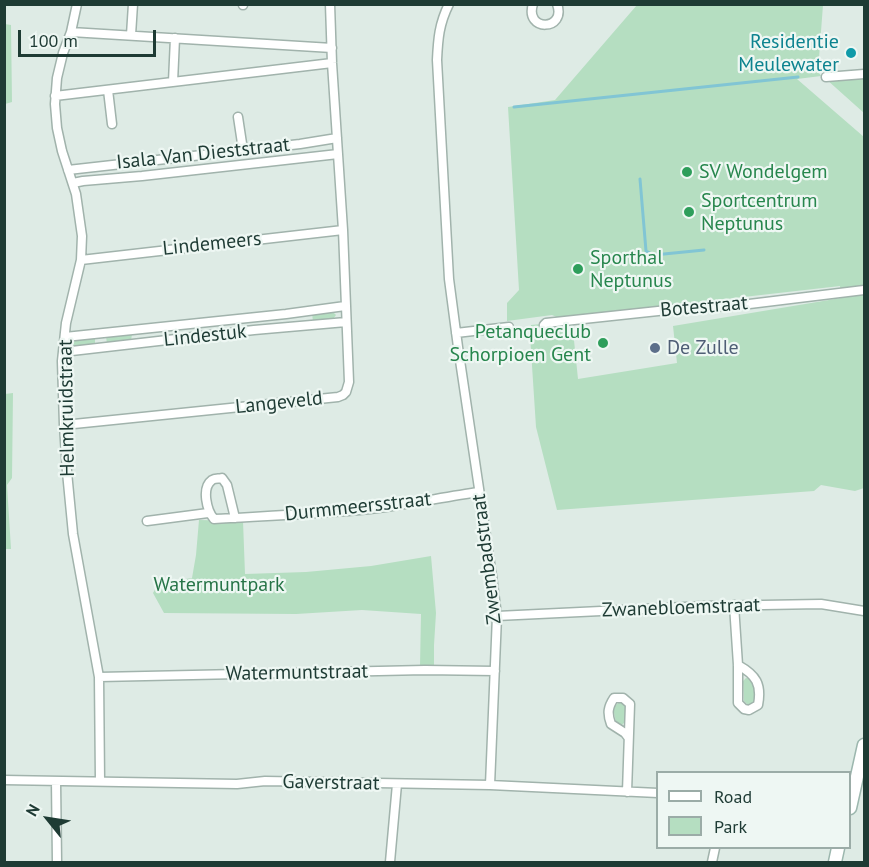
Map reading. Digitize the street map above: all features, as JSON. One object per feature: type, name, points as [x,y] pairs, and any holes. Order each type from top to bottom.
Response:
[{"type":"street","name":"Helmkruidstraat","points":[[77,4],[57,78],[54,104],[62,151],[76,194],[82,236],[81,260],[66,323],[62,362],[64,425],[73,534],[99,677],[100,781]]},
{"type":"street","points":[[130,35],[133,4]]},
{"type":"street","points":[[55,96],[332,63],[330,4]]},
{"type":"street","name":"Zwembadstraat","points":[[449,4],[438,33],[437,60],[449,279],[497,616],[490,785]]},
{"type":"street","points":[[533,4],[531,10],[533,18],[543,25],[552,23],[557,18],[559,9],[557,4]]},
{"type":"street","points":[[71,32],[332,48]]},
{"type":"street","points":[[173,82],[175,38]]},
{"type":"street","name":"Langeveld","points":[[64,425],[318,399],[343,395],[346,392],[349,382],[343,230],[332,63]]},
{"type":"street","points":[[826,77],[864,74]]},
{"type":"street","points":[[108,90],[112,124]]},
{"type":"street","points":[[238,117],[243,150]]},
{"type":"street","name":"Isala Van Dieststraat","points":[[68,170],[337,138]]},
{"type":"street","name":"Isala Van Dieststraat","points":[[73,183],[338,154]]},
{"type":"street","name":"Lindemeers","points":[[81,260],[343,230]]},
{"type":"street","name":"Botestraat","points":[[544,325],[864,290]]},
{"type":"street","name":"Lindestuk","points":[[65,337],[345,306]]},
{"type":"street","name":"Lindestuk","points":[[63,352],[346,322]]},
{"type":"street","points":[[456,333],[509,327]]},
{"type":"street","points":[[147,521],[208,513],[206,489],[214,479],[222,478],[227,485],[235,518]]},
{"type":"street","name":"Durmmeersstraat","points":[[208,513],[214,519],[371,508],[479,492]]},
{"type":"street","name":"Zwanebloemstraat","points":[[497,616],[734,605],[822,604],[864,611]]},
{"type":"street","points":[[734,605],[738,703],[744,709],[749,710],[758,705],[760,694],[757,680],[749,671],[738,665]]},
{"type":"street","name":"Watermuntstraat","points":[[99,677],[425,670],[495,672]]},
{"type":"street","points":[[627,792],[628,737]]},
{"type":"street","points":[[851,802],[864,745]]},
{"type":"street","name":"Gaverstraat","points":[[4,780],[490,785],[656,793]]},
{"type":"street","points":[[56,781],[57,862]]},
{"type":"street","points":[[390,862],[397,784]]},
{"type":"green space","points":[[637,5],[823,5],[818,71],[821,76],[797,79],[864,137],[864,488],[855,491],[821,485],[814,491],[557,510],[536,427],[531,325],[572,321],[578,379],[677,363],[673,326],[841,298],[840,286],[559,318],[552,315],[507,321],[507,303],[519,290],[508,107],[555,100]]},
{"type":"green space","points":[[5,24],[11,25],[12,102],[5,104]]},
{"type":"green space","points":[[864,77],[864,113],[826,79]]},
{"type":"green space","points":[[332,311],[336,315],[333,319],[313,321],[312,314]]},
{"type":"green space","points":[[132,334],[131,341],[107,344],[106,336]]},
{"type":"green space","points":[[95,338],[95,345],[71,346],[72,341]]},
{"type":"green space","points":[[13,393],[12,478],[7,485],[11,549],[5,549],[5,394]]},
{"type":"green space","name":"Watermuntpark","points":[[199,520],[243,521],[245,574],[306,572],[371,566],[431,556],[436,613],[434,665],[420,666],[421,614],[362,610],[296,614],[164,613],[153,593],[161,579],[192,578]]},
{"type":"green space","points":[[746,678],[753,679],[756,695],[754,703],[748,705],[744,701],[743,681]]},
{"type":"green space","points":[[620,702],[627,706],[625,720],[620,726],[616,723],[613,707]]},
{"type":"waterway","points":[[514,107],[798,77]]},
{"type":"waterway","points":[[640,179],[646,251],[654,255],[704,250]]},
{"type":"place","name":"Residentie Meulewater","points":[[851,53]]},
{"type":"place","name":"SV Wondelgem","points":[[687,172]]},
{"type":"place","name":"Sportcentrum Neptunus","points":[[689,212]]},
{"type":"place","name":"Sporthal Neptunus","points":[[578,269]]},
{"type":"place","name":"Petanqueclub Schorpioen Gent","points":[[603,343]]},
{"type":"place","name":"De Zulle","points":[[655,348]]}]
